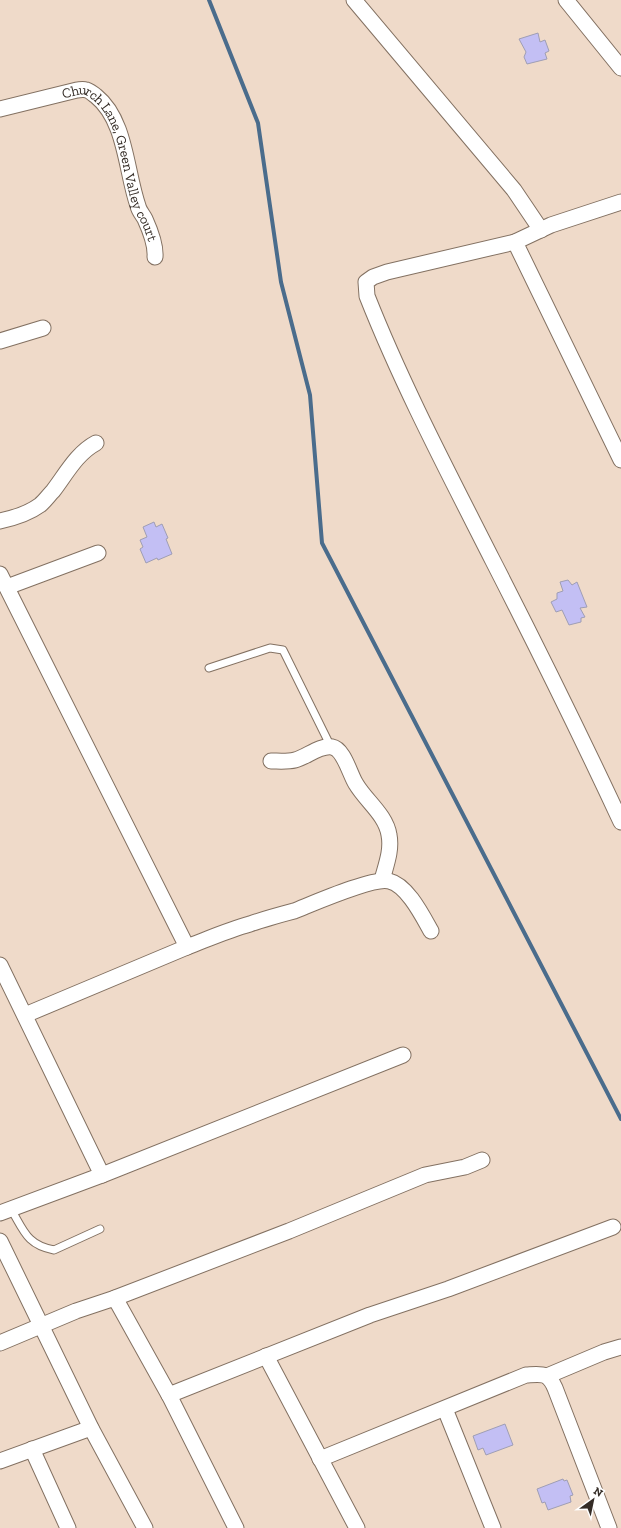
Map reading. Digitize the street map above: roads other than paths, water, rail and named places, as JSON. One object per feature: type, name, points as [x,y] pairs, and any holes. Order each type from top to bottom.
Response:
[{"type":"street","points":[[354,0],[514,190],[541,230]]},
{"type":"street","points":[[566,0],[621,68]]},
{"type":"street","name":"Church Lane, Green Valley court","points":[[0,109],[85,89],[102,100],[110,112],[117,128],[130,170],[138,208],[145,219],[156,250],[155,257]]},
{"type":"street","points":[[621,202],[541,230],[515,242],[387,272],[373,277],[366,282],[367,296],[428,434],[494,562],[621,822]]},
{"type":"street","points":[[515,242],[621,460]]},
{"type":"street","points":[[0,341],[43,328]]},
{"type":"street","points":[[0,521],[14,518],[41,505],[79,455],[87,447],[96,443]]},
{"type":"street","points":[[7,587],[98,553]]},
{"type":"street","points":[[0,574],[187,947]]},
{"type":"street","points":[[271,761],[294,760],[323,748],[331,747],[337,749],[342,754],[358,787],[381,817],[389,833],[389,854],[382,880]]},
{"type":"street","points":[[25,1015],[187,947],[248,924],[293,911],[359,886],[382,880],[390,881],[399,886],[419,910],[432,931]]},
{"type":"street","points":[[0,965],[102,1175]]},
{"type":"street","points":[[6,1211],[102,1175],[403,1055]]},
{"type":"street","points":[[0,1343],[76,1311],[115,1298],[296,1229],[425,1175],[465,1167],[482,1160]]},
{"type":"street","points":[[170,1395],[370,1314],[448,1289],[613,1227]]},
{"type":"street","points":[[0,1241],[91,1428],[145,1528]]},
{"type":"street","points":[[115,1298],[170,1395],[236,1528]]},
{"type":"street","points":[[547,1376],[604,1352],[621,1347]]},
{"type":"street","points":[[266,1356],[357,1528]]},
{"type":"street","points":[[320,1459],[526,1375],[542,1374],[547,1376],[555,1388],[609,1528]]},
{"type":"street","points":[[445,1409],[493,1528]]},
{"type":"street","points":[[0,1461],[91,1428]]},
{"type":"street","points":[[32,1449],[68,1528]]},
{"type":"lane","points":[[209,668],[270,648],[283,650],[331,747]]},
{"type":"lane","points":[[6,1211],[28,1238],[38,1246],[54,1250],[100,1229]]},
{"type":"waterway","points":[[209,0],[258,123],[281,282],[310,395],[322,543],[621,1119]]}]
